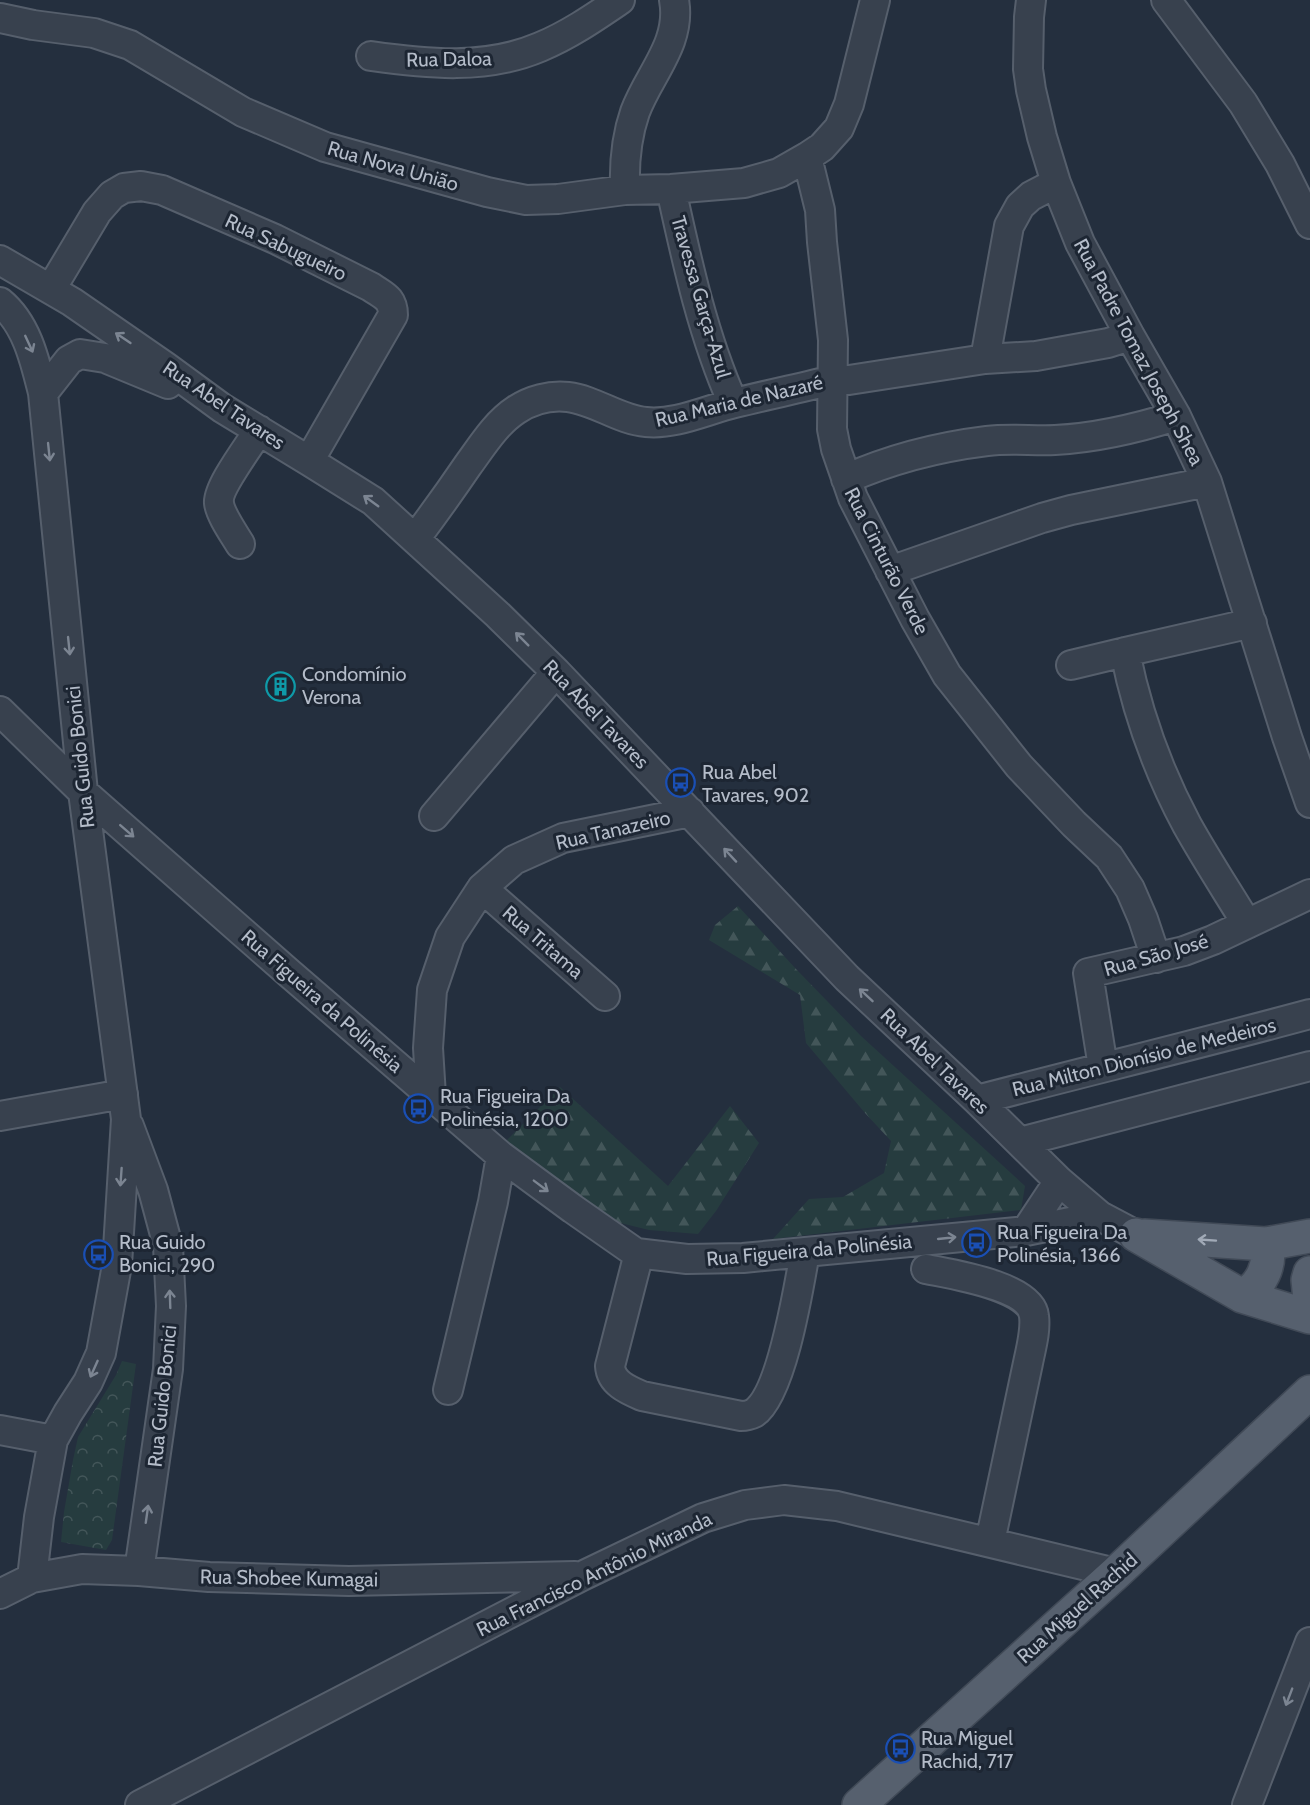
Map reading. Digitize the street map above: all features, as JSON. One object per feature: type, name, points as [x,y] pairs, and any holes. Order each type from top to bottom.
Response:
[{"type":"main road","name":"Rua Abel Tavares","points":[[1136,1235],[1266,1244],[1310,1236]]},
{"type":"main road","name":"Rua Abel Tavares","points":[[1136,1235],[1242,1296],[1310,1317]]},
{"type":"main road","points":[[1242,1296],[1252,1291],[1265,1271],[1269,1253],[1266,1244]]},
{"type":"main road","points":[[1310,1273],[1308,1280],[1310,1299]]},
{"type":"main road","name":"Rua Miguel Rachid","points":[[858,1805],[1116,1573],[1301,1400],[1310,1374]]},
{"type":"street","name":"Rua Daloa","points":[[371,56],[416,63],[443,64],[476,63],[511,57],[541,47],[579,27],[620,0]]},
{"type":"street","points":[[625,190],[625,154],[629,131],[643,94],[674,36],[676,13],[674,0]]},
{"type":"street","points":[[807,157],[822,147],[839,128],[846,112],[875,0]]},
{"type":"street","name":"Rua Padre Tomaz Joseph Shea","points":[[1031,0],[1028,69],[1042,137],[1056,183],[1080,243],[1176,416],[1207,482],[1287,738],[1310,803]]},
{"type":"street","points":[[1166,0],[1243,103],[1280,164],[1310,224]]},
{"type":"street","name":"Rua Nova União","points":[[0,18],[94,33],[130,45],[243,112],[325,147],[487,192],[526,200],[558,199],[625,190],[744,183],[778,173],[807,157]]},
{"type":"street","name":"Rua Cinturão Verde","points":[[807,157],[820,210],[833,340],[832,429],[853,498],[935,656],[1019,766],[1109,857],[1130,889],[1156,958]]},
{"type":"street","points":[[985,358],[1009,226],[1020,206],[1031,196],[1056,183]]},
{"type":"street","name":"Rua Sabugueiro","points":[[51,289],[97,212],[112,195],[124,188],[141,186],[162,190],[275,239],[386,296],[393,306],[393,315],[309,461]]},
{"type":"street","name":"Travessa Garça-Azul","points":[[671,189],[692,279],[722,377],[733,403]]},
{"type":"street","name":"Rua Abel Tavares","points":[[0,260],[51,289],[222,408],[373,501],[498,615],[556,672],[847,978],[977,1100],[1059,1182],[1100,1216],[1136,1235]]},
{"type":"street","points":[[0,302],[7,307],[33,352],[43,393]]},
{"type":"street","name":"Rua Maria de Nazaré","points":[[415,539],[490,435],[515,411],[547,397],[568,397],[588,402],[631,419],[646,422],[679,419],[733,403],[833,380],[849,380],[985,358],[1036,356],[1108,343],[1130,336]]},
{"type":"street","points":[[43,393],[69,360],[80,354],[105,358],[222,408]]},
{"type":"street","name":"Rua Guido Bonici","points":[[32,1578],[39,1517],[53,1440],[88,1382],[101,1353],[117,1265],[124,1106],[83,792],[43,393]]},
{"type":"street","points":[[846,479],[914,454],[989,440],[1056,440],[1103,434],[1176,416]]},
{"type":"street","points":[[240,544],[219,503],[222,488],[259,430]]},
{"type":"street","points":[[890,571],[1042,518],[1207,482]]},
{"type":"street","points":[[1071,665],[1252,624]]},
{"type":"street","points":[[1125,652],[1139,711],[1178,806],[1198,844],[1247,924]]},
{"type":"street","points":[[434,816],[556,672]]},
{"type":"street","name":"Rua Figueira da Polinésia","points":[[0,711],[83,792],[501,1156],[636,1253],[687,1259],[743,1258],[1026,1231],[1100,1216]]},
{"type":"street","name":"Rua Tanazeiro","points":[[431,1096],[428,1048],[432,990],[450,937],[482,888],[514,860],[563,838],[690,812]]},
{"type":"street","name":"Rua Tritama","points":[[482,888],[605,996]]},
{"type":"street","name":"Rua São José","points":[[1103,1067],[1088,973],[1184,951],[1310,894]]},
{"type":"street","name":"Rua Milton Dionísio de Medeiros","points":[[977,1100],[1310,1014]]},
{"type":"street","points":[[1020,1142],[1310,1066]]},
{"type":"street","points":[[0,1116],[124,1106]]},
{"type":"street","name":"Rua Guido Bonici","points":[[124,1106],[153,1190],[168,1246],[171,1306],[168,1369],[139,1571]]},
{"type":"street","points":[[448,1390],[501,1156]]},
{"type":"street","points":[[1026,1231],[1059,1182]]},
{"type":"street","points":[[636,1264],[610,1366],[610,1374],[628,1390],[642,1396],[741,1416],[753,1414],[761,1406],[773,1385],[797,1298],[805,1252]]},
{"type":"street","points":[[926,1269],[1002,1287],[1023,1298],[1034,1313],[1029,1362],[990,1542]]},
{"type":"street","points":[[0,1430],[53,1440]]},
{"type":"street","name":"Rua Francisco Antônio Miranda","points":[[140,1805],[582,1576],[702,1518],[745,1504],[784,1500],[837,1506],[1116,1573]]},
{"type":"street","name":"Rua Shobee Kumagai","points":[[0,1594],[32,1578],[82,1569],[210,1577],[349,1581],[582,1576]]},
{"type":"street","points":[[1247,1805],[1310,1642]]},
{"type":"green space","points":[[738,906],[861,1036],[1025,1186],[1021,1210],[773,1239],[809,1199],[843,1197],[884,1173],[891,1141],[806,1043],[800,995],[709,940],[715,925]]},
{"type":"green space","points":[[560,1087],[668,1186],[730,1106],[759,1143],[716,1211],[698,1234],[649,1230],[600,1218],[506,1141]]},
{"type":"green space","points":[[122,1361],[136,1364],[112,1540],[106,1550],[61,1542],[64,1512],[78,1437],[116,1375]]},
{"type":"place","name":"Condomínio Verona","points":[[281,686]]},
{"type":"place","name":"Rua Abel Tavares, 902","points":[[681,783]]},
{"type":"place","name":"Rua Figueira Da Polinésia, 1200","points":[[419,1108]]},
{"type":"place","name":"Rua Figueira Da Polinésia, 1366","points":[[976,1243]]},
{"type":"place","name":"Rua Guido Bonici, 290","points":[[98,1254]]},
{"type":"place","name":"Rua Miguel Rachid, 717","points":[[900,1749]]}]
